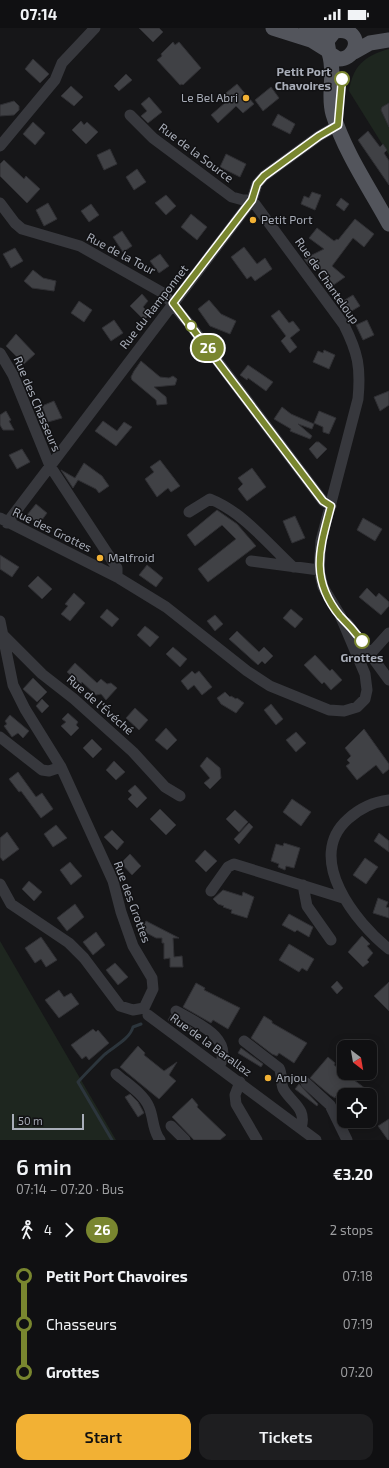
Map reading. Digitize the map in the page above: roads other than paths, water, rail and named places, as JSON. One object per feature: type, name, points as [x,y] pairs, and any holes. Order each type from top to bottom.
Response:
[{"type":"main road","points":[[273,28],[311,40],[338,59],[351,55],[370,43],[389,40]]},
{"type":"main road","points":[[307,28],[322,32],[343,30],[352,35],[389,32]]},
{"type":"main road","points":[[334,32],[328,39],[328,52],[333,71],[331,101],[333,112],[338,125],[389,224]]},
{"type":"main road","points":[[338,125],[342,78],[355,42],[352,35]]},
{"type":"street","points":[[0,146],[55,80],[62,62],[94,28]]},
{"type":"street","name":"Rue de la Source","points":[[130,115],[153,138],[232,197],[243,200],[252,200]]},
{"type":"street","name":"Rue du Ramponnet","points":[[4,520],[50,466],[252,200],[257,184],[264,176],[319,136],[338,125]]},
{"type":"street","name":"Rue de Chanteloup","points":[[252,200],[344,325],[357,357],[360,375],[358,399],[321,541],[319,570],[323,586],[340,615]]},
{"type":"street","name":"Rue de la Tour","points":[[0,203],[15,223],[22,229],[80,246],[163,293],[173,303],[323,501],[331,506]]},
{"type":"street","name":"Rue des Chasseurs","points":[[0,353],[13,375],[50,466],[118,568],[117,577]]},
{"type":"street","points":[[189,512],[210,499],[221,503],[235,512],[293,567]]},
{"type":"street","name":"Rue des Grottes","points":[[4,520],[117,577],[166,607],[247,671],[270,686],[329,710],[344,711],[357,707],[365,699],[367,690],[365,674],[340,615]]},
{"type":"street","points":[[251,561],[319,570]]},
{"type":"street","points":[[340,615],[352,627],[389,680]]},
{"type":"street","name":"Rue des Grottes","points":[[0,622],[13,685],[25,709],[61,767],[113,881],[121,912],[133,946],[152,978],[153,989],[144,1008],[133,1010],[120,1006],[84,958],[69,943],[11,904],[0,884]]},
{"type":"street","points":[[371,653],[389,633]]},
{"type":"street","name":"Rue de l'Évéché","points":[[2,634],[42,674],[74,698],[133,752],[165,787],[180,796]]},
{"type":"street","points":[[0,737],[42,770],[61,767]]},
{"type":"street","points":[[389,800],[370,804],[357,811],[344,822],[337,833],[332,846],[332,863],[336,881],[343,898],[363,926],[389,949]]},
{"type":"street","points":[[211,892],[228,867],[234,864],[343,898]]},
{"type":"street","points":[[303,885],[307,906],[332,940]]},
{"type":"street","points":[[176,1011],[210,1032],[219,1040],[224,1051],[224,1058],[219,1067]]},
{"type":"street","name":"Rue de la Barallaz","points":[[148,1015],[316,1140]]},
{"type":"street","points":[[244,1041],[279,1068],[282,1073],[283,1088],[302,1112],[303,1121],[301,1128]]},
{"type":"street","points":[[116,1074],[147,1104],[156,1135],[160,1140]]},
{"type":"street","points":[[240,1082],[235,1095],[236,1104],[257,1140]]},
{"type":"street","points":[[306,1083],[330,1105],[347,1140]]},
{"type":"street","points":[[171,1126],[185,1140]]},
{"type":"waterway","points":[[112,1140],[78,1082],[104,1055],[125,1039],[133,1027],[141,1024]]},
{"type":"place","name":"Petit Port Chavoires","points":[[342,79]]},
{"type":"place","name":"Le Bel Abri","points":[[246,98]]},
{"type":"place","name":"Petit Port","points":[[253,220]]},
{"type":"place","name":"Malfroid","points":[[100,558]]},
{"type":"place","name":"Grottes","points":[[362,641]]},
{"type":"place","name":"Anjou","points":[[268,1078]]}]
